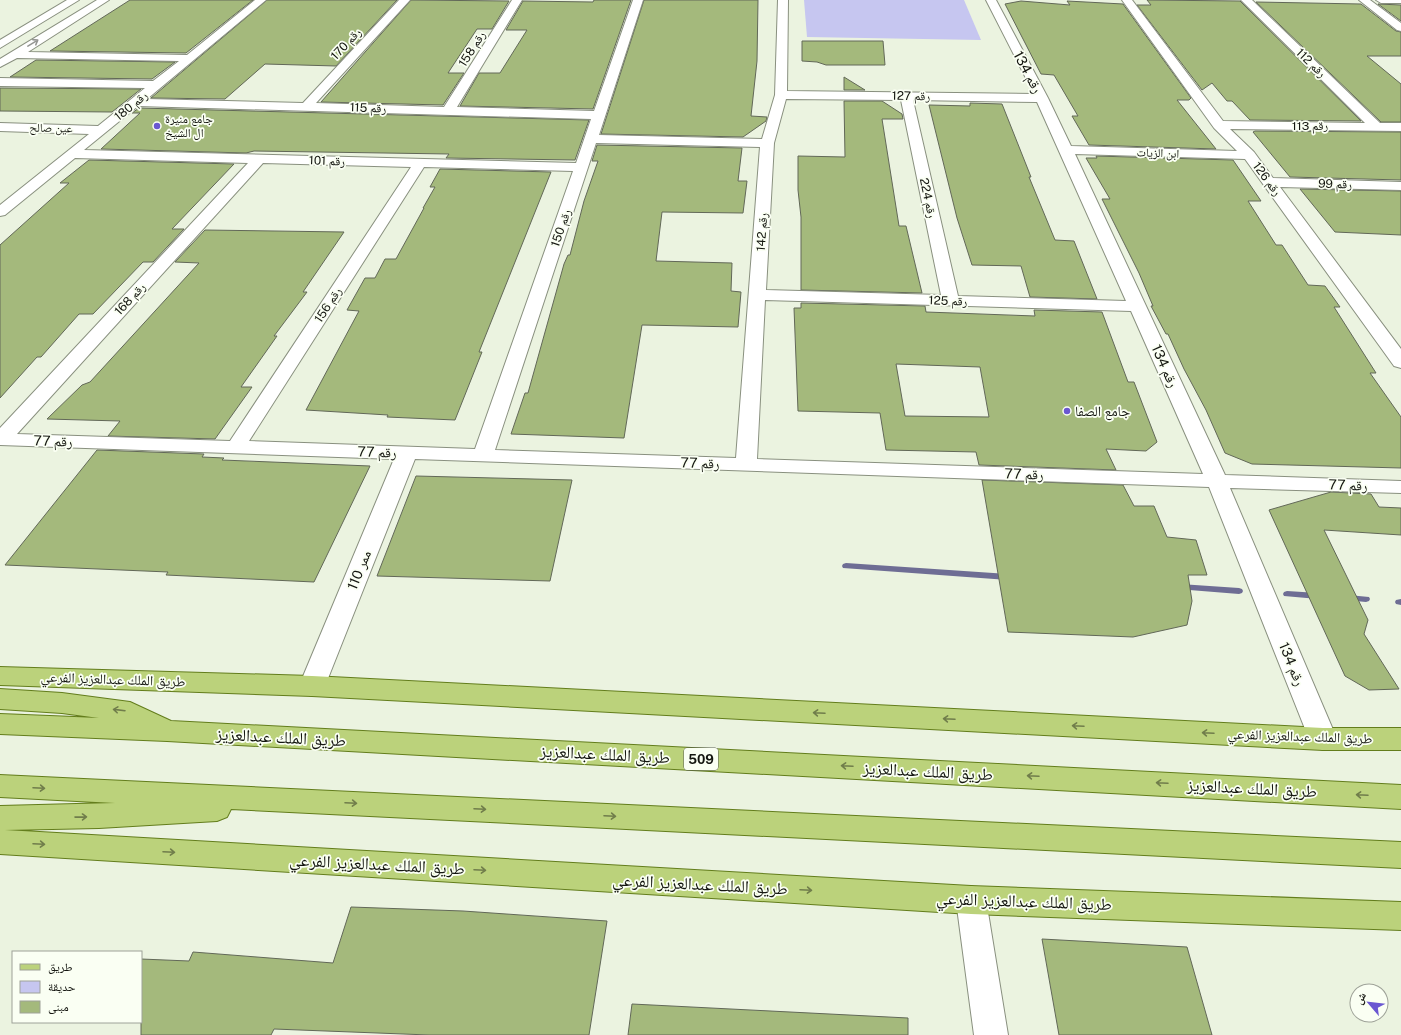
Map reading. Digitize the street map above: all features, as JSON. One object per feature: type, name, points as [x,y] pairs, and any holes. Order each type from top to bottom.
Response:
[{"type":"main road","name":"طريق الملك عبدالعزيز الفرعي","points":[[0,676],[312,686],[1323,739],[1401,739]]},
{"type":"main road","points":[[0,699],[62,703],[130,712],[167,731]]},
{"type":"main road","name":"طريق الملك عبدالعزيز","points":[[0,724],[167,731],[1401,797]]},
{"type":"main road","points":[[0,786],[1401,855]]},
{"type":"main road","points":[[0,818],[99,816],[320,802]]},
{"type":"main road","name":"طريق الملك عبدالعزيز الفرعي","points":[[0,842],[971,900],[1401,916]]},
{"type":"street","points":[[0,45],[5,39],[74,0]]},
{"type":"street","points":[[0,64],[104,0]]},
{"type":"street","name":"رقم 180","points":[[0,212],[261,0]]},
{"type":"street","name":"رقم 170","points":[[306,107],[405,0]]},
{"type":"street","name":"رقم 158","points":[[448,111],[517,0]]},
{"type":"street","name":"رقم 150","points":[[483,456],[638,0]]},
{"type":"street","name":"رقم 142","points":[[746,465],[768,143],[781,95],[783,0]]},
{"type":"street","name":"رقم 134","points":[[991,0],[1042,98],[1217,480],[1323,739]]},
{"type":"street","name":"رقم 126","points":[[1127,0],[1219,125],[1249,155],[1401,362]]},
{"type":"street","name":"رقم 112","points":[[1246,0],[1376,126]]},
{"type":"street","points":[[1364,0],[1401,28]]},
{"type":"street","points":[[1381,0],[1401,0]]},
{"type":"street","points":[[14,55],[190,58]]},
{"type":"street","points":[[0,82],[156,85]]},
{"type":"street","name":"رقم 127","points":[[781,95],[1042,98]]},
{"type":"street","name":"رقم 224","points":[[906,96],[951,301]]},
{"type":"street","name":"رقم 115","points":[[136,102],[599,115]]},
{"type":"street","name":"رقم 113","points":[[1219,125],[1401,127]]},
{"type":"street","name":"عين صالح","points":[[0,127],[102,130]]},
{"type":"street","points":[[591,139],[768,143]]},
{"type":"street","name":"ابن الزيات","points":[[1066,150],[1249,155]]},
{"type":"street","name":"رقم 101","points":[[72,154],[581,167]]},
{"type":"street","name":"رقم 168","points":[[1,439],[258,159]]},
{"type":"street","name":"رقم 156","points":[[235,448],[420,163]]},
{"type":"street","name":"رقم 99","points":[[1269,182],[1401,186]]},
{"type":"street","name":"رقم 125","points":[[758,295],[1138,306]]},
{"type":"street","name":"رقم 77","points":[[1,439],[1401,486]]},
{"type":"street","name":"110 ممر","points":[[312,686],[407,453]]},
{"type":"street","points":[[971,900],[991,1035]]},
{"type":"green space","points":[[804,0],[964,0],[981,40],[807,37]]},
{"type":"building","points":[[130,0],[253,0],[186,53],[50,51]]},
{"type":"building","points":[[267,0],[397,0],[336,66],[265,64],[225,99],[151,98]]},
{"type":"building","points":[[411,0],[509,1],[492,29],[477,29],[448,73],[464,73],[443,105],[321,102]]},
{"type":"building","points":[[594,0],[631,0],[593,109],[460,106],[479,73],[500,73],[527,30],[506,30],[523,1],[593,2]]},
{"type":"building","points":[[644,0],[758,0],[757,61],[751,116],[767,117],[766,121],[743,137],[601,134]]},
{"type":"building","points":[[1147,0],[1240,1],[1361,121],[1250,120],[1232,101],[1227,101],[1212,83],[1202,90],[1137,5],[1151,5]]},
{"type":"building","points":[[1021,1],[1070,5],[1067,1],[1123,4],[1191,98],[1189,100],[1177,100],[1216,149],[1089,145],[1072,116],[1078,116],[1054,75],[1041,74],[1005,4]]},
{"type":"building","points":[[1256,2],[1361,4],[1396,31],[1401,32],[1401,56],[1367,56],[1401,84],[1401,122],[1381,122]]},
{"type":"building","points":[[1378,4],[1401,5],[1401,21]]},
{"type":"building","points":[[802,41],[883,41],[885,65],[826,65],[817,62],[802,61]]},
{"type":"building","points":[[36,60],[175,62],[152,79],[10,77]]},
{"type":"building","points":[[844,77],[865,90],[844,90]]},
{"type":"building","points":[[0,88],[141,89],[112,112],[0,111]]},
{"type":"building","points":[[844,101],[882,101],[902,114],[903,119],[882,119],[899,226],[906,226],[922,293],[801,290],[801,217],[798,190],[798,156],[845,157]]},
{"type":"building","points":[[970,103],[1002,104],[1031,177],[1029,177],[1055,240],[1074,241],[1097,299],[1030,297],[1021,266],[972,265],[957,218],[929,105],[970,106]]},
{"type":"building","points":[[139,108],[589,120],[575,160],[446,158],[449,154],[254,151],[246,153],[101,149],[140,113],[132,113]]},
{"type":"building","points":[[1253,132],[1401,132],[1401,180],[1290,177]]},
{"type":"building","points":[[597,145],[742,148],[738,181],[747,181],[743,213],[662,212],[656,261],[732,263],[731,291],[741,292],[738,327],[642,325],[624,438],[511,434],[525,393],[528,393],[564,264],[568,255],[570,255],[584,201],[598,161],[592,161]]},
{"type":"building","points":[[1096,156],[1233,160],[1261,201],[1248,201],[1276,245],[1282,245],[1308,285],[1325,286],[1340,307],[1334,307],[1376,373],[1370,373],[1401,417],[1401,468],[1252,464],[1225,453],[1206,410],[1184,369],[1168,334],[1166,334],[1151,306],[1153,306],[1139,273],[1102,199],[1110,199],[1086,158],[1097,158]]},
{"type":"building","points":[[89,160],[234,164],[172,229],[184,229],[153,262],[143,262],[93,314],[79,314],[41,357],[37,357],[0,398],[0,245],[69,183],[60,183]]},
{"type":"building","points":[[440,169],[551,172],[479,352],[482,352],[455,420],[387,417],[388,415],[306,410],[359,311],[347,310],[365,278],[375,278],[385,259],[396,259],[435,187],[430,187]]},
{"type":"building","points":[[1300,189],[1401,191],[1401,235],[1335,232]]},
{"type":"building","points":[[205,230],[344,232],[303,292],[307,292],[274,336],[277,336],[241,387],[252,387],[215,439],[108,436],[120,421],[47,419],[82,385],[90,382],[199,263],[175,262]]},
{"type":"building","points":[[801,303],[925,306],[926,312],[1035,316],[1034,310],[1102,312],[1128,382],[1134,382],[1157,442],[1146,451],[1106,449],[1116,470],[979,465],[976,452],[886,450],[880,413],[798,411],[794,308],[801,308]],"holes":[[[896,364],[980,367],[989,417],[905,416]]]},
{"type":"building","points":[[97,450],[204,454],[202,457],[224,458],[222,460],[370,466],[314,582],[166,575],[168,572],[5,565]]},
{"type":"building","points":[[416,476],[572,480],[550,581],[377,576]]},
{"type":"building","points":[[982,480],[1123,485],[1134,506],[1154,506],[1167,537],[1196,540],[1207,575],[1188,575],[1192,601],[1187,625],[1133,637],[1008,632]]},
{"type":"building","points":[[1331,492],[1371,494],[1379,507],[1401,508],[1401,535],[1324,530],[1368,620],[1364,634],[1399,689],[1369,690],[1345,676],[1269,510]]},
{"type":"building","points":[[351,907],[463,911],[607,921],[589,1035],[429,1035],[274,1029],[271,1035],[141,1035],[142,959],[189,961],[193,952],[333,963]]},
{"type":"building","points":[[1042,939],[1187,947],[1212,1035],[1059,1035]]},
{"type":"building","points":[[632,1004],[908,1018],[908,1035],[628,1035]]},
{"type":"waterway","points":[[846,566],[1008,577]]},
{"type":"waterway","points":[[1180,587],[1239,591]]},
{"type":"waterway","points":[[1287,594],[1318,596]]},
{"type":"waterway","points":[[1348,598],[1366,599]]},
{"type":"place","name":"جامع منيرة ال الشيخ","points":[[157,126]]},
{"type":"place","name":"جامع الصفا","points":[[1067,411]]}]
